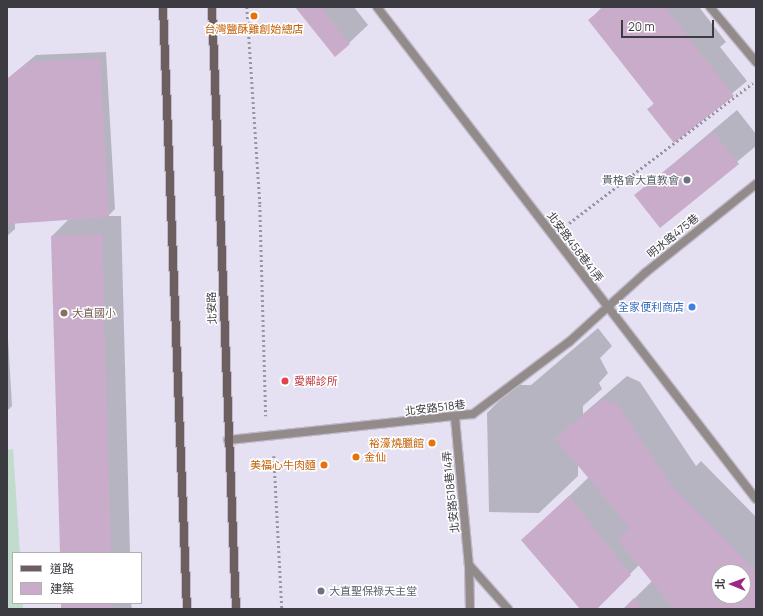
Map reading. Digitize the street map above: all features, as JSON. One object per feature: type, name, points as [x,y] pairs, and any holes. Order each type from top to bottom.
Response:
[{"type":"main road","points":[[163,7],[186,609]]},
{"type":"main road","name":"北安路","points":[[212,7],[228,440],[236,609]]},
{"type":"street","name":"北安路458巷41弄","points":[[377,7],[607,308],[756,499]]},
{"type":"street","points":[[710,7],[756,62]]},
{"type":"street","name":"明水路475巷","points":[[607,308],[756,184]]},
{"type":"street","name":"北安路518巷","points":[[228,440],[455,418],[473,414],[569,342],[607,308]]},
{"type":"street","name":"北安路518巷14弄","points":[[455,418],[469,565],[470,609]]},
{"type":"street","points":[[469,565],[508,609]]},
{"type":"path","points":[[247,7],[260,205],[265,407],[276,462],[282,609]]},
{"type":"path","points":[[553,236],[756,80]]},
{"type":"green space","points":[[13,449],[20,552],[12,552],[12,604],[23,604],[23,609],[7,609],[7,450]]},
{"type":"building","points":[[295,7],[320,7],[350,44],[335,57]]},
{"type":"building","points":[[604,7],[665,7],[734,96],[674,143],[647,109],[654,104],[588,20]]},
{"type":"building","points":[[100,58],[109,217],[9,224],[7,237],[7,79],[28,62]]},
{"type":"building","name":"貴格會大直教會","points":[[714,132],[739,164],[660,228],[634,195]]},
{"type":"building","points":[[102,234],[111,552],[60,552],[51,236]]},
{"type":"building","points":[[603,399],[617,404],[673,488],[748,564],[711,564],[711,604],[751,604],[751,567],[756,572],[756,609],[674,609],[617,539],[630,528],[555,438]]},
{"type":"building","points":[[569,496],[631,575],[597,609],[580,609],[521,540]]},
{"type":"building","points":[[634,598],[644,609],[623,609]]},
{"type":"building","points":[[61,604],[112,604],[113,609],[61,609]]},
{"type":"place","name":"台灣鹽酥雞創始總店","points":[[254,16]]},
{"type":"place","name":"貴格會大直教會","points":[[687,180]]},
{"type":"place","name":"全家便利商店","points":[[692,307]]},
{"type":"place","name":"大直國小","points":[[64,313]]},
{"type":"place","name":"愛鄰診所","points":[[285,381]]},
{"type":"place","name":"裕濠燒臘館","points":[[432,443]]},
{"type":"place","name":"金仙","points":[[356,457]]},
{"type":"place","name":"美福心牛肉麵","points":[[324,465]]},
{"type":"place","name":"大直聖保祿天主堂","points":[[321,591]]}]
